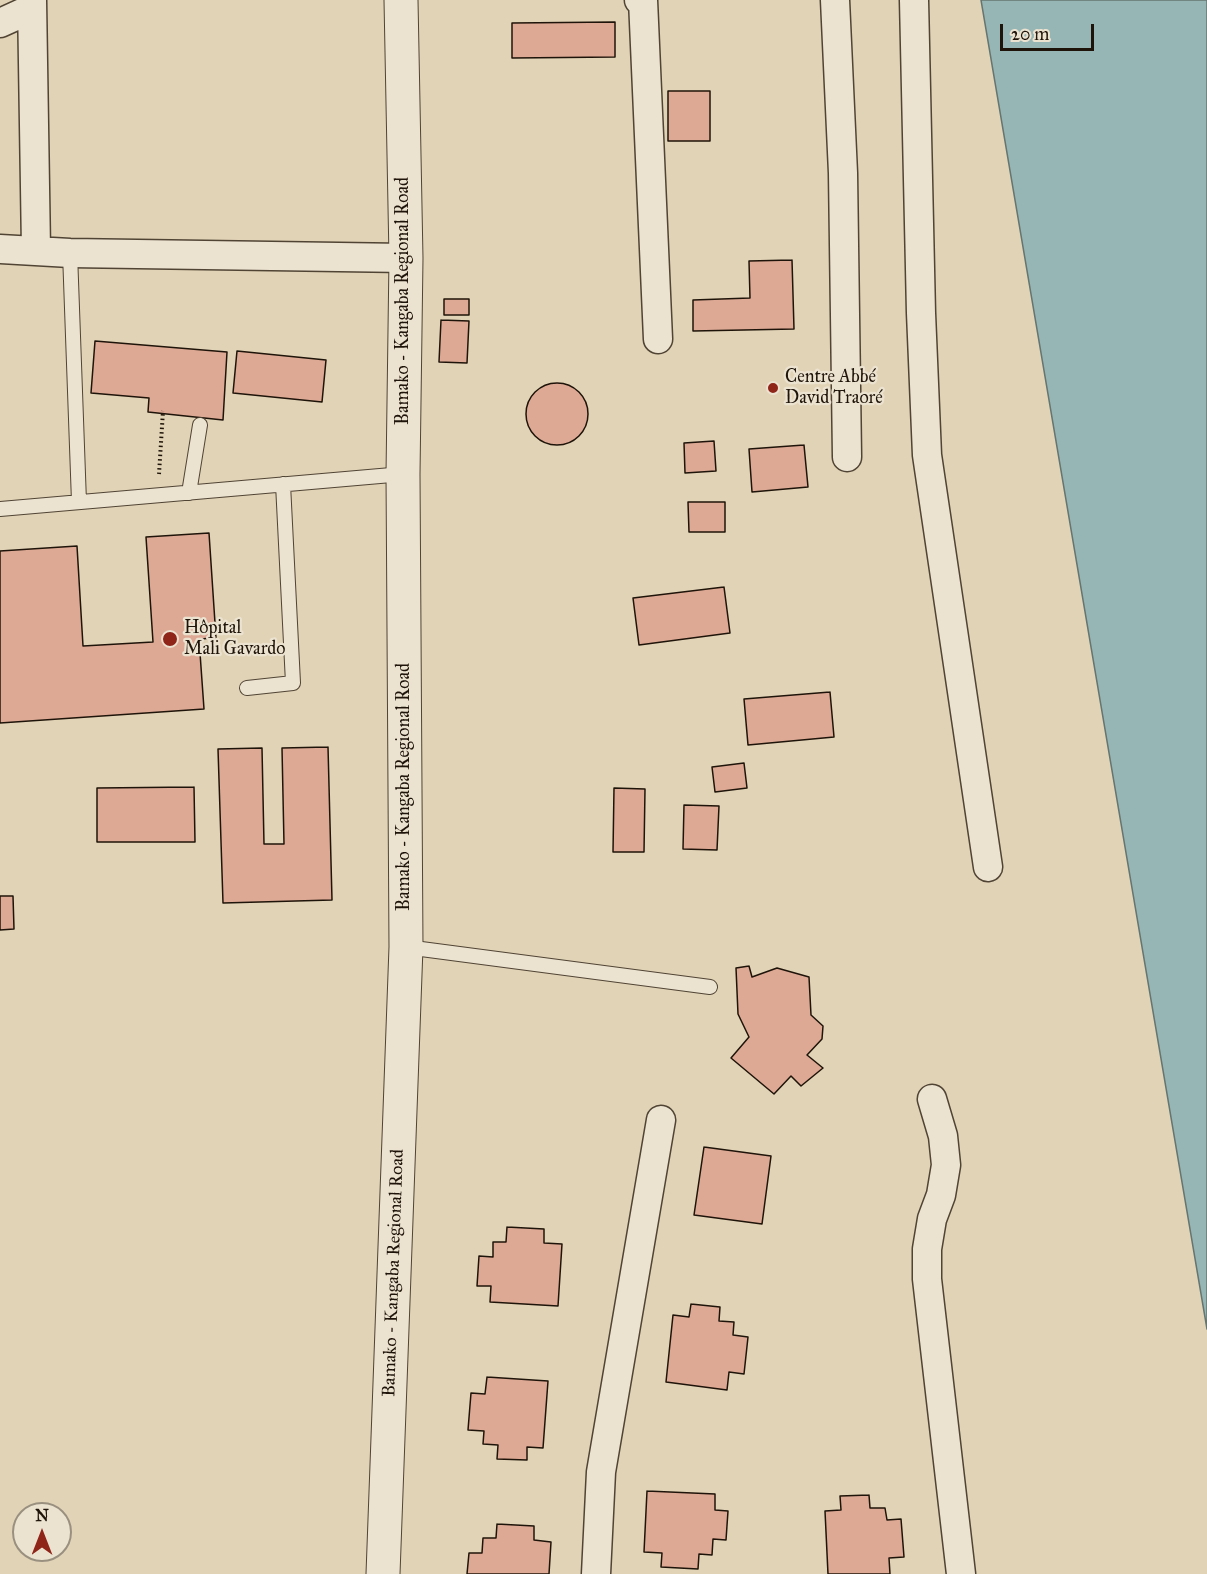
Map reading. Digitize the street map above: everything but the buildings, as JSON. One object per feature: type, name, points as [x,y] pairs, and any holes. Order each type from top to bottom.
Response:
[{"type":"street","name":"Bamako - Kangaba Regional Road","points":[[383,1574],[406,947],[403,474],[406,258],[401,0]]},
{"type":"street","points":[[642,0],[658,339]]},
{"type":"street","points":[[835,0],[843,173],[847,457]]},
{"type":"street","points":[[914,0],[921,313],[927,455],[988,867]]},
{"type":"street","points":[[0,23],[31,4]]},
{"type":"street","points":[[31,4],[36,249]]},
{"type":"street","points":[[0,249],[36,249],[70,253],[406,258]]},
{"type":"street","points":[[932,1099],[943,1136],[946,1166],[941,1195],[932,1218],[927,1250],[927,1279],[962,1574]]},
{"type":"street","points":[[597,1574],[601,1472],[661,1120]]},
{"type":"lane","points":[[70,253],[79,502]]},
{"type":"lane","points":[[189,493],[200,425]]},
{"type":"lane","points":[[0,509],[403,474]]},
{"type":"lane","points":[[247,687],[293,683],[283,484]]},
{"type":"lane","points":[[406,947],[710,987]]},
{"type":"path","points":[[157,495],[163,411]]},
{"type":"water","points":[[981,0],[1207,0],[1207,1329]]},
{"type":"place","name":"Centre Abbé David Traoré","points":[[773,388]]},
{"type":"place","name":"Hôpital Mali Gavardo","points":[[170,639]]}]
